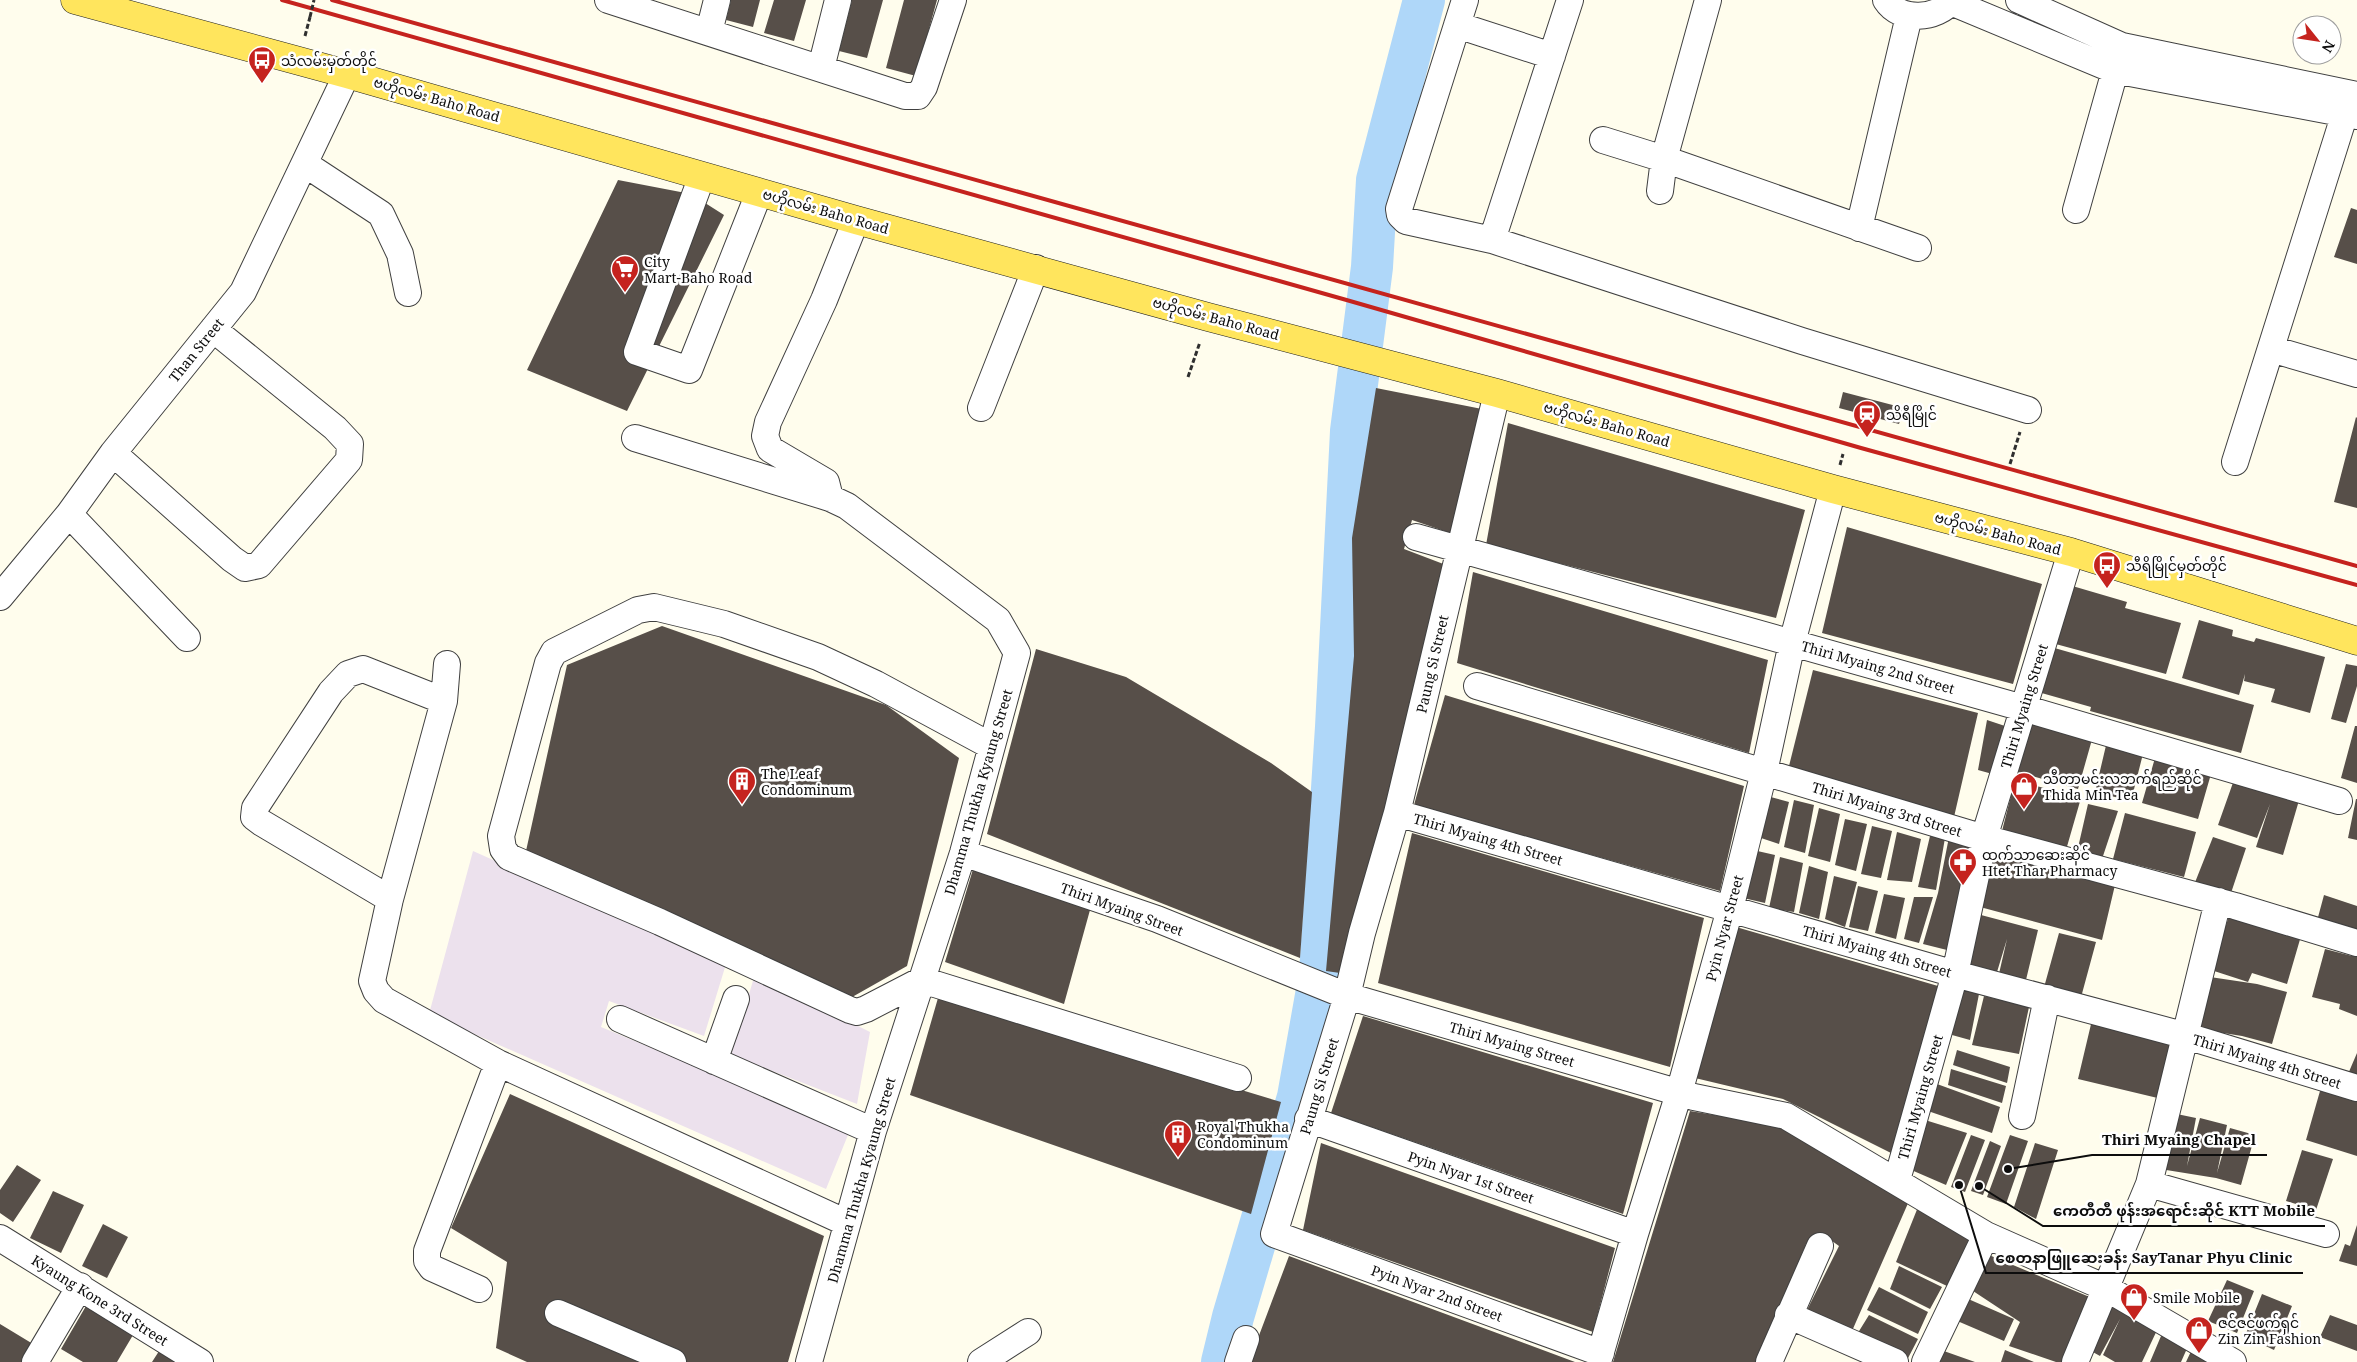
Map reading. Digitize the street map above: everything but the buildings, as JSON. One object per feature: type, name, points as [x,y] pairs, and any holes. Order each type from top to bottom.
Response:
[{"type":"main road","name":"ဗဟိုလမ်း Baho Road","points":[[75,0],[347,74],[856,220],[1036,268],[1208,317],[1380,361],[1833,489],[2071,552],[2357,641]]},
{"type":"street","points":[[608,0],[905,96],[918,96],[924,87],[953,0]]},
{"type":"street","points":[[709,32],[717,0]]},
{"type":"street","points":[[821,68],[838,0]]},
{"type":"street","points":[[1465,0],[1399,209],[1400,215],[1406,221],[1492,240],[1802,341],[2028,410]]},
{"type":"street","points":[[1492,240],[1570,0]]},
{"type":"street","points":[[1660,191],[1664,159],[1708,0]]},
{"type":"street","points":[[1886,0],[1890,6],[1910,16],[1932,15],[1952,1],[2114,70],[2352,105]]},
{"type":"street","points":[[2019,0],[2122,46],[2352,105]]},
{"type":"street","points":[[1860,228],[1910,16]]},
{"type":"street","points":[[1457,26],[1552,56]]},
{"type":"street","points":[[2076,210],[2122,46]]},
{"type":"street","name":"Than Street","points":[[0,597],[69,514],[113,453],[243,292],[347,74]]},
{"type":"street","points":[[2235,462],[2352,105]]},
{"type":"street","points":[[1603,140],[1664,159],[1918,248]]},
{"type":"street","points":[[305,164],[381,214],[400,254],[408,293]]},
{"type":"street","points":[[702,176],[637,352],[689,370],[759,193]]},
{"type":"street","points":[[830,498],[826,482],[770,449],[765,436],[768,422],[824,300],[856,220]]},
{"type":"street","points":[[981,408],[1036,268]]},
{"type":"street","points":[[113,453],[232,559],[245,568],[259,565],[349,460],[350,444],[336,428],[213,329]]},
{"type":"street","points":[[2271,349],[2357,374]]},
{"type":"street","name":"Paung Si Street","points":[[1274,1234],[1308,1119],[1327,988],[1362,933],[1397,813],[1496,393]]},
{"type":"street","name":"Dhamma Thukha Kyaung Street","points":[[635,438],[830,498],[847,506],[998,620],[1017,653],[963,853],[874,1131],[809,1362]]},
{"type":"street","name":"Pyin Nyar Street","points":[[1600,1357],[1634,1234],[1680,1092],[1730,909],[1764,772],[1792,643],[1833,489]]},
{"type":"street","points":[[69,514],[187,638]]},
{"type":"street","name":"Thiri Myaing 2nd Street","points":[[1416,537],[2023,708],[2339,801]]},
{"type":"street","name":"Thiri Myaing Street","points":[[1897,1180],[1955,974],[1984,838],[2071,552]]},
{"type":"street","points":[[991,746],[876,684],[818,657],[724,624],[654,607],[638,610],[554,652],[548,663],[501,836],[503,849],[509,857],[660,922],[850,1010],[857,1012],[922,980],[1238,1078]]},
{"type":"street","points":[[447,664],[444,700],[390,899],[372,981],[376,991],[384,1000],[498,1063],[847,1223]]},
{"type":"street","points":[[390,899],[262,823],[254,816],[255,808],[331,692],[348,674],[363,669],[444,700]]},
{"type":"street","name":"Thiri Myaing 3rd Street","points":[[1477,686],[1984,838],[2218,901],[2357,943]]},
{"type":"street","name":"Thiri Myaing 4th Street","points":[[1397,813],[1955,974],[2184,1035],[2357,1088]]},
{"type":"street","name":"Thiri Myaing Street","points":[[963,853],[1157,920],[1327,988],[1680,1092],[1786,1116],[1986,1234],[2106,1288],[2233,1362]]},
{"type":"street","points":[[2075,1362],[2149,1184],[2218,901]]},
{"type":"street","points":[[714,1061],[736,998]]},
{"type":"street","points":[[2022,1116],[2047,998]]},
{"type":"street","points":[[620,1019],[874,1131]]},
{"type":"street","points":[[479,1289],[432,1268],[427,1261],[427,1252],[498,1063]]},
{"type":"street","name":"Pyin Nyar 1st Street","points":[[1308,1119],[1634,1234]]},
{"type":"street","points":[[2149,1184],[2326,1234]]},
{"type":"street","name":"Pyin Nyar 2nd Street","points":[[1274,1234],[1600,1357]]},
{"type":"street","points":[[1925,1362],[1986,1234]]},
{"type":"street","name":"Kyaung Kone 3rd Street","points":[[0,1238],[200,1362]]},
{"type":"street","points":[[1769,1362],[1788,1315],[1820,1246]]},
{"type":"street","points":[[34,1362],[80,1286]]},
{"type":"street","points":[[558,1313],[673,1362]]},
{"type":"street","points":[[1788,1315],[1895,1362]]},
{"type":"street","points":[[981,1362],[1028,1332]]},
{"type":"path","points":[[305,38],[314,0]]},
{"type":"path","points":[[1188,376],[1208,317]]},
{"type":"path","points":[[2010,464],[2028,410]]},
{"type":"shaded area","points":[[473,851],[726,964],[704,1036],[609,1001],[601,1027],[850,1130],[826,1189],[429,1014]]},
{"type":"shaded area","points":[[755,974],[870,1032],[857,1104],[731,1055]]},
{"type":"waterway","points":[[1222,1362],[1233,1317],[1298,1097],[1320,973],[1336,727],[1351,431],[1372,267],[1377,180],[1424,0]]},
{"type":"railway","points":[[282,0],[1343,299],[1861,448],[2357,585]]},
{"type":"railway","points":[[332,0],[2357,566]]},
{"type":"place","name":"သံလမ်းမှတ်တိုင်","points":[[262,84]]},
{"type":"place","name":"City Mart-Baho Road","points":[[625,293]]},
{"type":"place","name":"သိရီမြိုင်","points":[[1867,438]]},
{"type":"place","name":"သီရိမြိုင်မှတ်တိုင်","points":[[2107,589]]},
{"type":"place","name":"The Leaf Condominum","points":[[742,805]]},
{"type":"place","name":"သီတာမင်းလဘက်ရည်ဆိုင် Thida Min Tea","points":[[2024,810]]},
{"type":"place","name":"ထက်သာဆေးဆိုင် Htet Thar Pharmacy","points":[[1963,886]]},
{"type":"place","name":"Royal Thukha Condominum","points":[[1178,1158]]},
{"type":"place","name":"Thiri Myaing Chapel","points":[[2008,1169]]},
{"type":"place","name":"စေတနာဖြူဆေးခန်း SayTanar Phyu Clinic","points":[[1959,1185]]},
{"type":"place","name":"ကေတီတီ ဖုန်းအရောင်းဆိုင် KTT Mobile","points":[[1979,1186]]},
{"type":"place","name":"Smile Mobile","points":[[2134,1321]]},
{"type":"place","name":"ဇင်ဇင်ဖက်ရှင် Zin Zin Fashion","points":[[2199,1354]]}]
